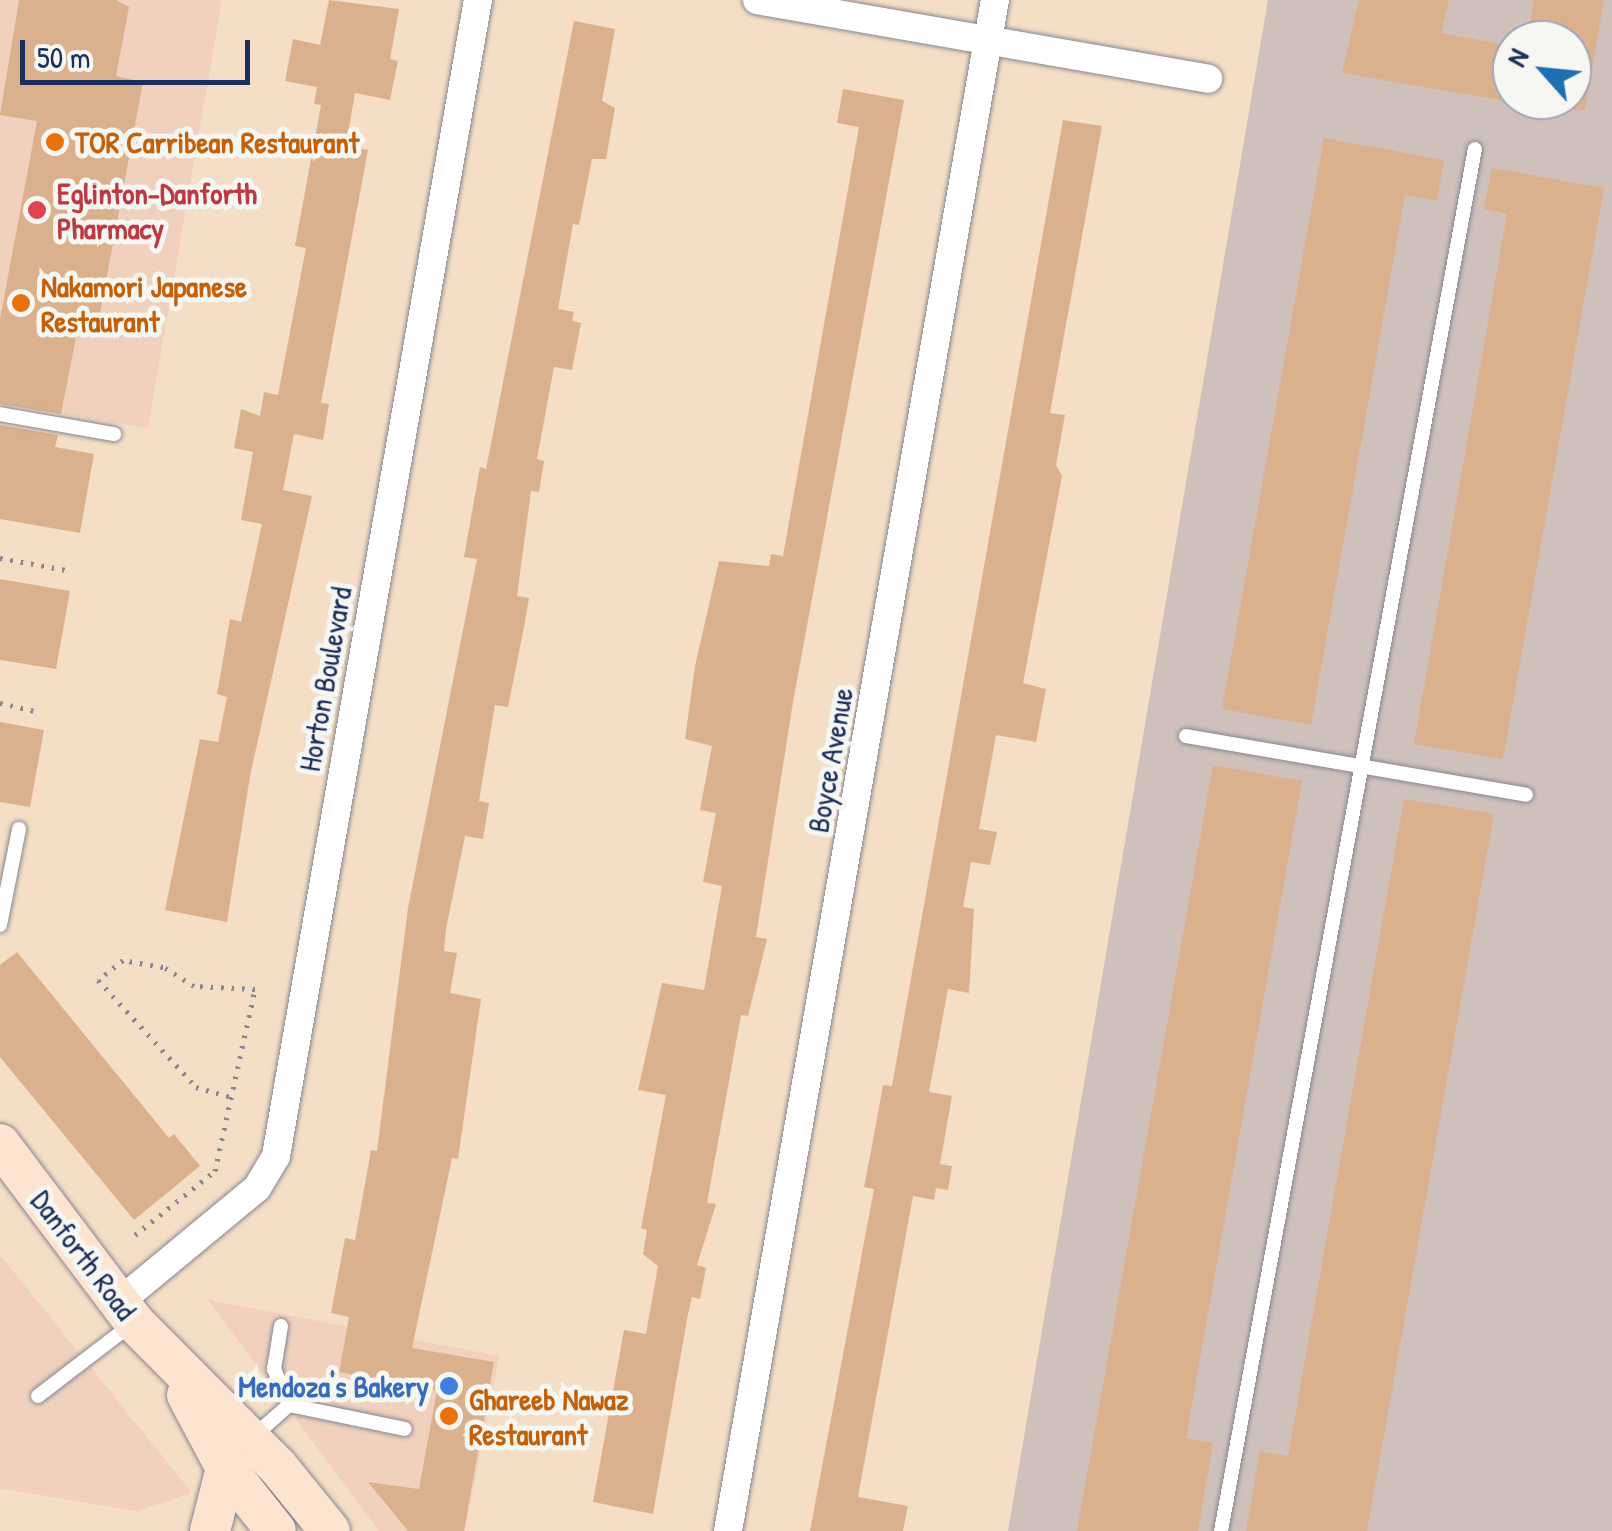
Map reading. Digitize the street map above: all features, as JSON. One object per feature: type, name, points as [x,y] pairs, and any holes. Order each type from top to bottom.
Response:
[{"type":"main road","name":"Danforth Road","points":[[0,1144],[238,1454],[276,1531]]},
{"type":"main road","name":"Danforth Road","points":[[238,1454],[330,1531]]},
{"type":"main road","points":[[210,1531],[238,1454]]},
{"type":"street","name":"Horton Boulevard","points":[[126,1313],[257,1188],[276,1156],[478,0]]},
{"type":"street","points":[[757,0],[1208,79]]},
{"type":"street","name":"Boyce Avenue","points":[[728,1531],[996,0]]},
{"type":"lane","points":[[1221,1531],[1475,150]]},
{"type":"lane","points":[[0,414],[114,434]]},
{"type":"lane","points":[[1186,736],[1526,796]]},
{"type":"lane","points":[[0,924],[20,829]]},
{"type":"lane","points":[[38,1396],[126,1313]]},
{"type":"lane","points":[[281,1326],[274,1369],[289,1406]]},
{"type":"lane","points":[[289,1406],[405,1429]]},
{"type":"lane","points":[[238,1454],[289,1406]]},
{"type":"path","points":[[0,558],[72,571]]},
{"type":"path","points":[[0,704],[39,712]]},
{"type":"path","points":[[136,1235],[214,1171],[231,1097],[255,989],[194,986],[163,967],[123,960],[98,980],[196,1087],[231,1097]]},
{"type":"shaded area","points":[[0,0],[222,0],[148,428],[0,404]]},
{"type":"shaded area","points":[[1268,0],[1612,0],[1612,1531],[1008,1531]]},
{"type":"shaded area","points":[[0,1255],[192,1493],[136,1511],[0,1488]]},
{"type":"shaded area","points":[[208,1300],[499,1356],[465,1531],[379,1531]]},
{"type":"building","points":[[19,0],[116,0],[129,7],[116,76],[143,82],[96,335],[77,332],[61,414],[0,404],[0,319],[37,121],[0,115]]},
{"type":"building","points":[[329,0],[399,9],[390,59],[398,61],[390,100],[355,93],[346,146],[368,150],[321,403],[329,404],[323,440],[294,434],[283,490],[312,496],[250,776],[227,922],[165,910],[200,739],[218,742],[227,697],[217,694],[230,619],[241,622],[262,524],[241,520],[253,452],[234,448],[241,409],[260,416],[264,392],[278,395],[306,248],[295,246],[321,105],[314,104],[317,87],[285,81],[293,39],[320,45]]},
{"type":"building","points":[[1359,0],[1449,0],[1441,33],[1492,42],[1492,99],[1342,73]]},
{"type":"building","points":[[1534,0],[1604,0],[1592,69],[1592,20],[1530,20]]},
{"type":"building","points":[[574,21],[615,29],[602,101],[615,108],[606,159],[592,159],[579,225],[573,224],[558,309],[574,312],[572,321],[581,323],[572,370],[554,367],[537,459],[544,461],[539,492],[531,491],[517,596],[529,598],[508,707],[495,705],[479,801],[489,803],[483,839],[465,836],[446,929],[444,951],[457,953],[450,993],[481,999],[458,1159],[452,1158],[412,1348],[494,1362],[464,1531],[408,1531],[368,1482],[419,1489],[437,1390],[339,1372],[349,1317],[331,1313],[345,1238],[355,1240],[371,1150],[377,1151],[408,908],[477,559],[464,557],[480,467],[486,469]]},
{"type":"building","points":[[843,89],[904,100],[793,702],[756,937],[767,939],[748,1016],[741,1015],[707,1203],[716,1204],[697,1265],[706,1268],[700,1299],[692,1297],[688,1314],[653,1514],[593,1502],[624,1330],[646,1334],[658,1266],[643,1254],[647,1230],[641,1228],[666,1095],[638,1090],[662,983],[704,990],[722,886],[703,882],[716,813],[700,810],[712,746],[685,739],[695,666],[719,561],[769,566],[771,554],[783,556],[859,127],[837,123]]},
{"type":"building","points":[[1063,120],[1102,126],[1050,413],[1065,415],[1056,465],[1062,476],[1023,683],[1046,689],[1036,742],[996,735],[979,829],[997,832],[990,865],[971,862],[963,907],[974,909],[969,993],[948,989],[929,1092],[952,1096],[940,1164],[952,1166],[948,1190],[936,1188],[934,1200],[913,1196],[858,1497],[908,1506],[903,1531],[810,1531],[874,1189],[864,1187],[883,1085],[892,1086]]},
{"type":"building","points":[[1324,138],[1444,160],[1437,201],[1405,195],[1311,725],[1222,709]]},
{"type":"building","points":[[1492,168],[1604,188],[1503,759],[1414,744],[1507,214],[1484,209]]},
{"type":"building","points":[[0,425],[58,435],[55,447],[94,454],[80,533],[0,519]]},
{"type":"building","points":[[0,579],[70,591],[56,669],[0,660]]},
{"type":"building","points":[[0,722],[44,730],[30,807],[0,802]]},
{"type":"building","points":[[1213,765],[1302,781],[1186,1438],[1213,1443],[1198,1531],[1077,1531]]},
{"type":"building","points":[[1404,799],[1494,814],[1367,1531],[1246,1531],[1260,1451],[1288,1456]]},
{"type":"building","points":[[17,952],[169,1138],[174,1134],[200,1166],[134,1220],[0,1057],[0,965]]},
{"type":"place","name":"TOR Carribean Restaurant","points":[[55,142]]},
{"type":"place","name":"Eglinton-Danforth Pharmacy","points":[[37,210]]},
{"type":"place","name":"Nakamori Japanese Restaurant","points":[[21,303]]},
{"type":"place","name":"Mendoza's Bakery","points":[[449,1386]]},
{"type":"place","name":"Ghareeb Nawaz Restaurant","points":[[449,1416]]}]
